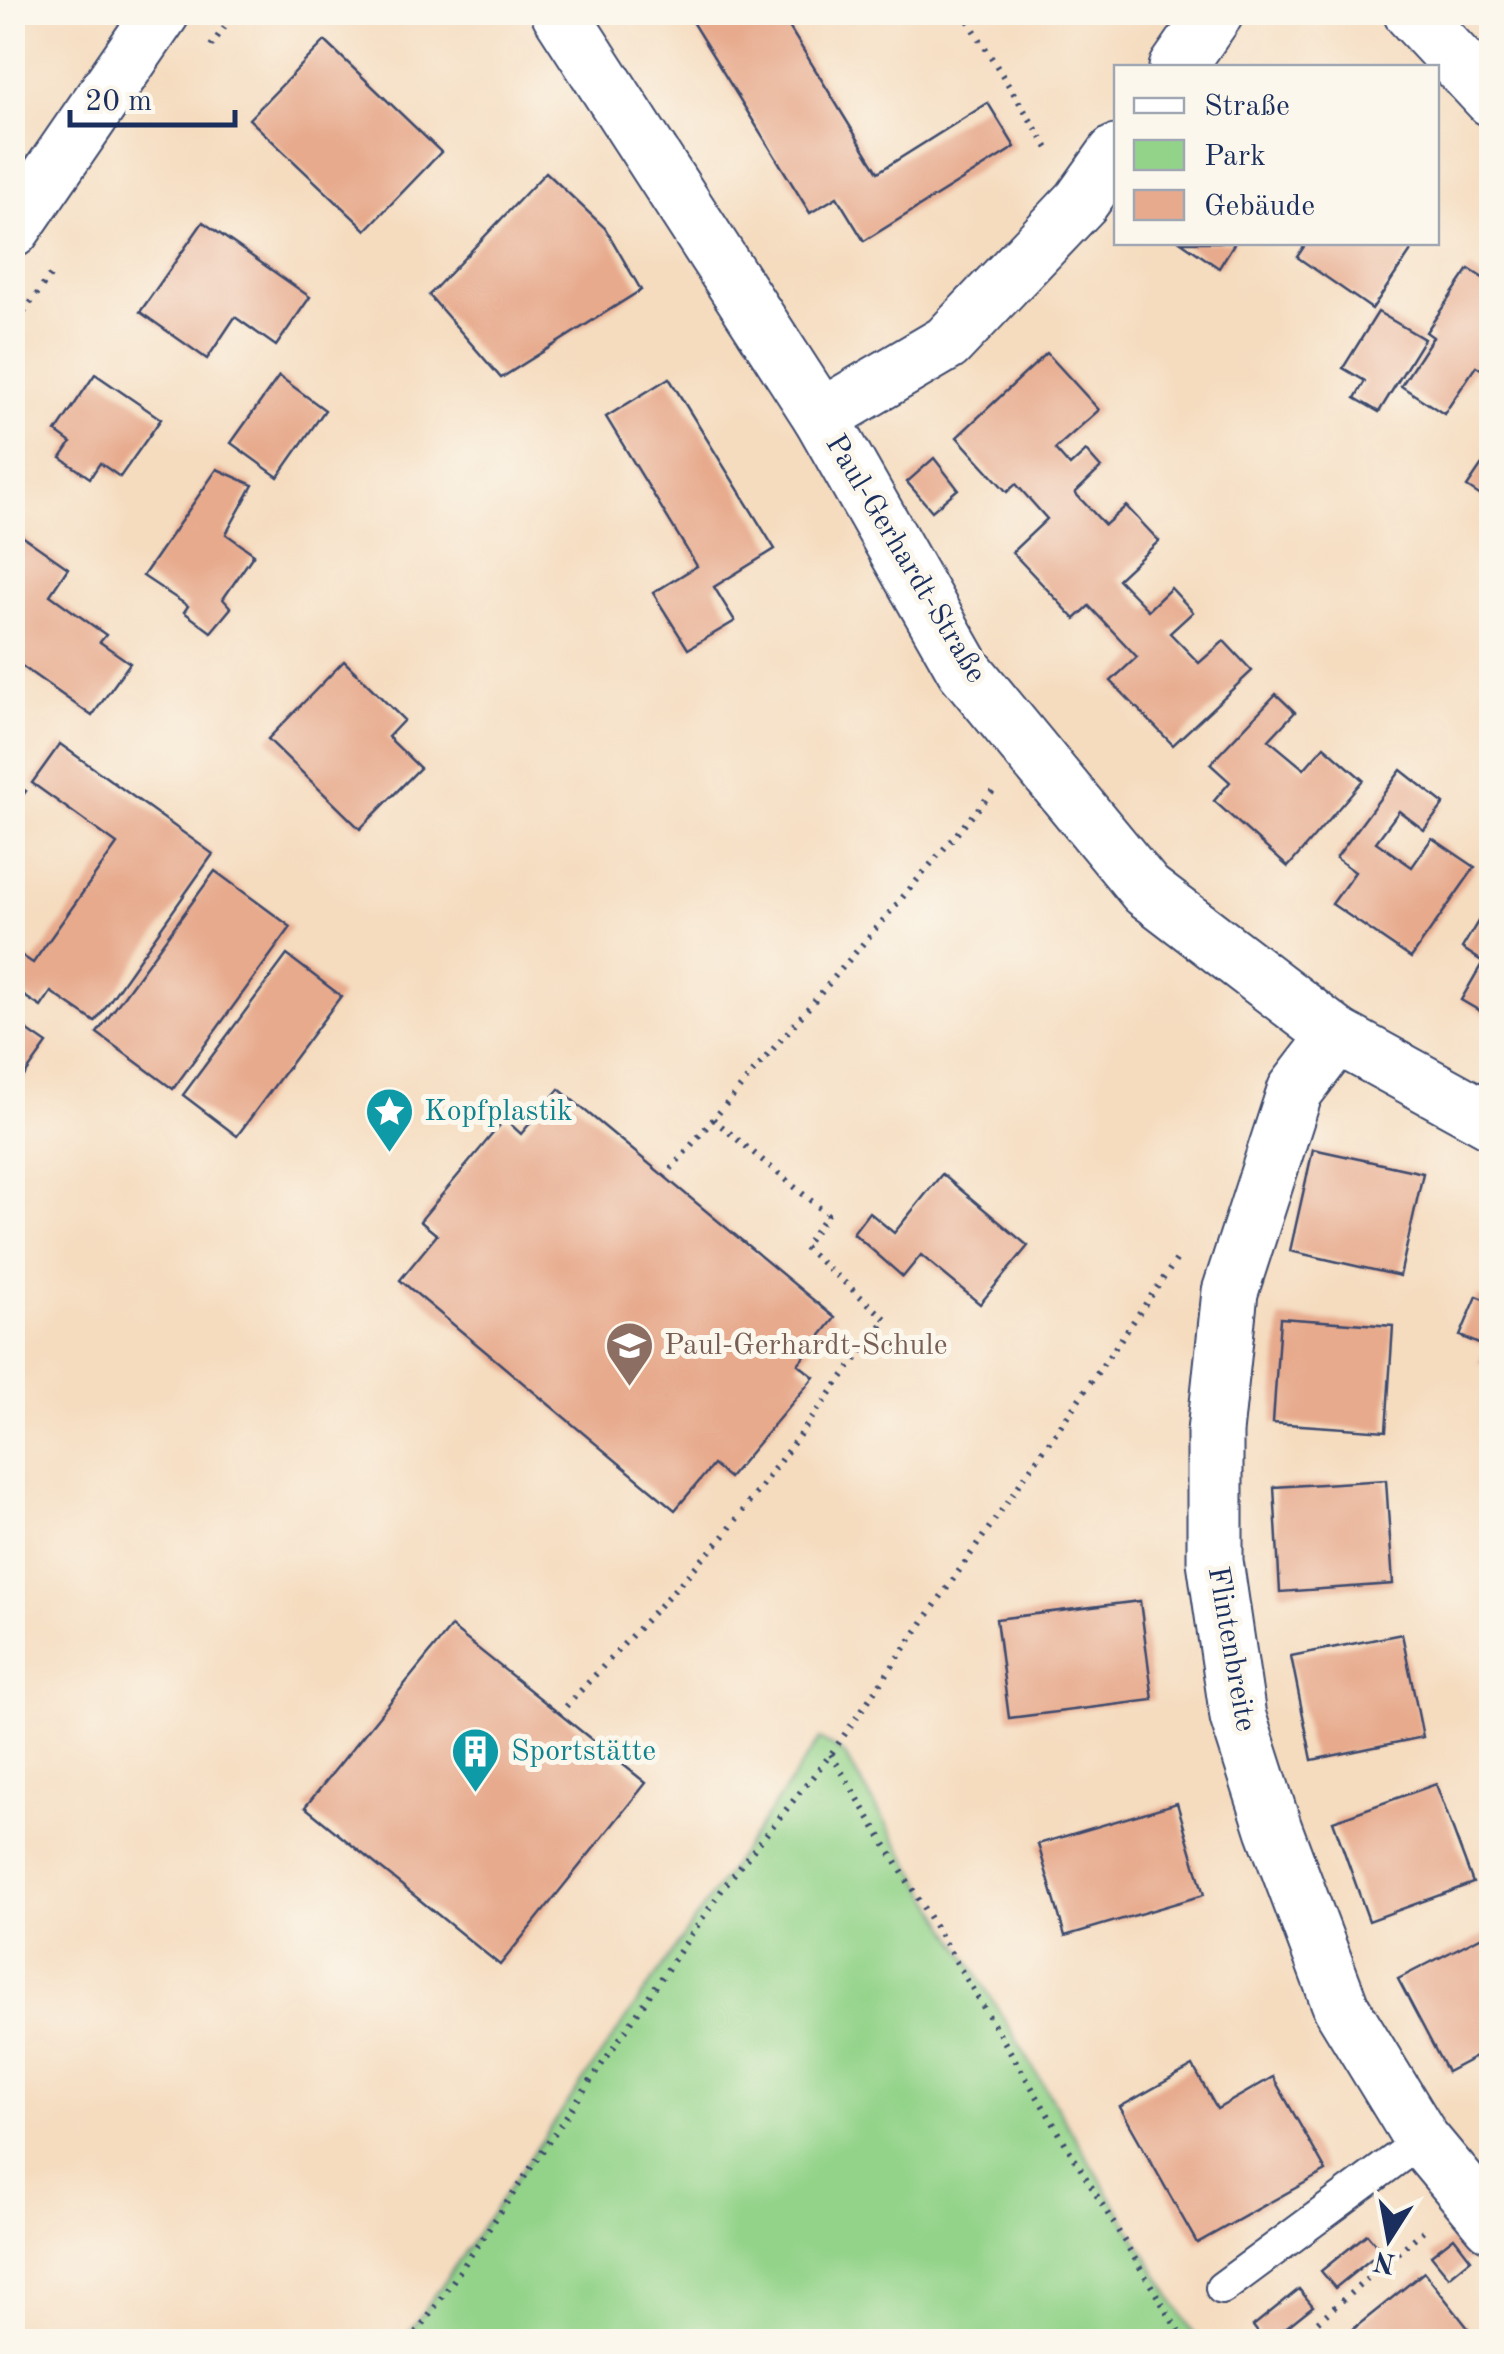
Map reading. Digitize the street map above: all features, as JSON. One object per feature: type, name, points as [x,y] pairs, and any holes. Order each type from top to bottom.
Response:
[{"type":"street","points":[[12,230],[162,12]]},
{"type":"street","name":"Paul-Gerhardt-Straße","points":[[559,12],[821,417],[964,669],[1146,890],[1337,1036],[1492,1121]]},
{"type":"street","points":[[1179,65],[1216,12]]},
{"type":"street","points":[[1411,12],[1492,99]]},
{"type":"street","points":[[821,417],[947,343],[1081,202],[1114,155]]},
{"type":"street","name":"Flintenbreite","points":[[1337,1036],[1294,1091],[1230,1292],[1216,1432],[1215,1561],[1238,1717],[1274,1829],[1341,2007],[1422,2140],[1479,2209]]},
{"type":"lane","points":[[1222,2288],[1422,2140]]},
{"type":"path","points":[[963,12],[1081,202]]},
{"type":"path","points":[[664,1177],[1030,749]]},
{"type":"path","points":[[559,1714],[724,1536],[886,1319],[804,1247],[827,1214],[713,1119]]},
{"type":"path","points":[[411,2342],[726,1884],[831,1754],[1180,1254]]},
{"type":"path","points":[[831,1754],[1184,2342]]},
{"type":"path","points":[[1294,2342],[1479,2209]]},
{"type":"green space","points":[[820,1739],[844,1754],[1198,2341],[403,2341]]},
{"type":"building","points":[[686,12],[780,12],[878,172],[988,103],[1015,147],[864,241],[837,197],[810,213]]},
{"type":"building","points":[[325,41],[441,152],[366,230],[249,119]]},
{"type":"building","points":[[546,172],[605,228],[641,290],[501,378],[429,295]]},
{"type":"building","points":[[203,222],[310,297],[276,346],[235,317],[207,359],[140,312]]},
{"type":"building","points":[[1185,245],[1233,245],[1219,268]]},
{"type":"building","points":[[1305,245],[1415,245],[1372,309],[1297,257]]},
{"type":"building","points":[[1469,269],[1492,284],[1492,376],[1476,366],[1444,414],[1401,386],[1433,337],[1426,332]]},
{"type":"building","points":[[1378,312],[1424,339],[1379,412],[1355,398],[1365,381],[1343,368]]},
{"type":"building","points":[[1047,353],[1099,410],[1055,449],[1070,466],[1086,451],[1101,468],[1075,493],[1105,525],[1126,506],[1159,541],[1118,579],[1148,610],[1171,588],[1193,612],[1170,633],[1199,663],[1224,641],[1252,671],[1173,745],[1111,681],[1137,657],[1089,606],[1075,619],[1012,552],[1047,519],[1016,484],[1007,492],[957,437]]},
{"type":"building","points":[[95,374],[161,419],[120,477],[100,463],[90,478],[61,458],[71,443],[56,432]]},
{"type":"building","points":[[279,376],[325,410],[278,477],[231,443]]},
{"type":"building","points":[[669,378],[775,549],[714,587],[735,621],[688,649],[653,593],[697,566],[606,417]]},
{"type":"building","points":[[1492,450],[1492,503],[1467,487]]},
{"type":"building","points":[[934,458],[958,489],[932,511],[907,482]]},
{"type":"building","points":[[217,469],[253,485],[226,534],[254,554],[223,599],[231,608],[211,632],[184,612],[188,606],[143,576]]},
{"type":"building","points":[[12,529],[68,568],[50,595],[106,635],[100,642],[130,663],[92,716],[12,659]]},
{"type":"building","points":[[344,661],[404,720],[388,737],[420,768],[360,829],[268,739]]},
{"type":"building","points":[[1276,694],[1295,712],[1269,740],[1304,769],[1324,746],[1363,780],[1288,867],[1214,801],[1230,782],[1210,764]]},
{"type":"building","points":[[60,744],[213,854],[95,1022],[51,992],[41,1007],[12,988],[12,949],[33,963],[117,844],[32,783]]},
{"type":"building","points":[[1401,770],[1444,804],[1424,830],[1399,811],[1376,842],[1412,867],[1432,838],[1475,867],[1411,958],[1332,904],[1355,872],[1336,858]]},
{"type":"building","points":[[12,782],[26,791],[12,810]]},
{"type":"building","points":[[215,871],[291,927],[173,1089],[97,1033]]},
{"type":"building","points":[[1492,898],[1492,1018],[1461,1000],[1483,962],[1462,948]]},
{"type":"building","points":[[287,955],[341,996],[237,1136],[183,1095]]},
{"type":"building","points":[[12,1020],[47,1044],[12,1093]]},
{"type":"building","points":[[559,1089],[835,1318],[798,1364],[814,1377],[729,1478],[713,1465],[675,1510],[400,1280],[437,1235],[420,1221],[505,1119],[521,1134]]},
{"type":"building","points":[[1313,1149],[1423,1173],[1400,1276],[1290,1251]]},
{"type":"building","points":[[942,1174],[1028,1246],[980,1304],[921,1255],[903,1277],[853,1233],[869,1212],[894,1233]]},
{"type":"building","points":[[1477,1296],[1492,1302],[1492,1368],[1479,1363],[1486,1347],[1460,1336]]},
{"type":"building","points":[[1280,1318],[1393,1326],[1386,1431],[1273,1423]]},
{"type":"building","points":[[1386,1480],[1393,1584],[1280,1592],[1274,1487]]},
{"type":"building","points":[[1140,1601],[1153,1700],[1009,1718],[996,1619]]},
{"type":"building","name":"Sportstätte","points":[[451,1627],[646,1783],[500,1965],[305,1807]]},
{"type":"building","points":[[1402,1634],[1423,1737],[1312,1760],[1291,1656]]},
{"type":"building","points":[[1436,1784],[1473,1883],[1369,1921],[1333,1821]]},
{"type":"building","points":[[1177,1803],[1204,1895],[1065,1936],[1038,1844]]},
{"type":"building","points":[[1492,1931],[1492,2048],[1447,2072],[1398,1979]]},
{"type":"building","points":[[1193,2066],[1217,2109],[1273,2077],[1326,2171],[1197,2243],[1120,2107]]},
{"type":"building","points":[[1367,2234],[1381,2251],[1335,2288],[1321,2271]]},
{"type":"building","points":[[1454,2237],[1471,2259],[1449,2277],[1431,2255]]},
{"type":"building","points":[[1424,2272],[1479,2342],[1337,2342],[1387,2302]]},
{"type":"building","points":[[1299,2289],[1313,2306],[1265,2342],[1253,2326]]},
{"type":"place","name":"Kopfplastik","points":[[389,1154]]},
{"type":"place","name":"Paul-Gerhardt-Schule","points":[[629,1388]]},
{"type":"place","name":"Sportstätte","points":[[476,1794]]}]
